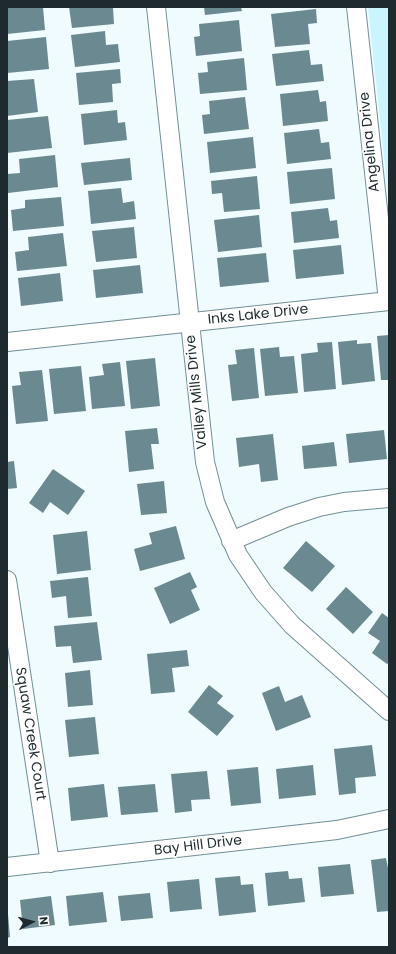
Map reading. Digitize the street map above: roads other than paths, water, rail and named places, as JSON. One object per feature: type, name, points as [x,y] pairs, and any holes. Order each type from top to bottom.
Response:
[{"type":"street","name":"Valley Mills Drive","points":[[156,7],[205,462],[215,502],[238,555],[263,592],[292,625],[389,711]]},
{"type":"street","name":"Angelina Drive","points":[[356,7],[388,301]]},
{"type":"street","name":"Inks Lake Drive","points":[[7,342],[388,301]]},
{"type":"street","points":[[231,541],[288,517],[319,507],[344,502],[389,498]]},
{"type":"street","name":"Squaw Creek Court","points":[[7,580],[50,863]]},
{"type":"street","name":"Bay Hill Drive","points":[[7,867],[337,830],[389,819]]}]
